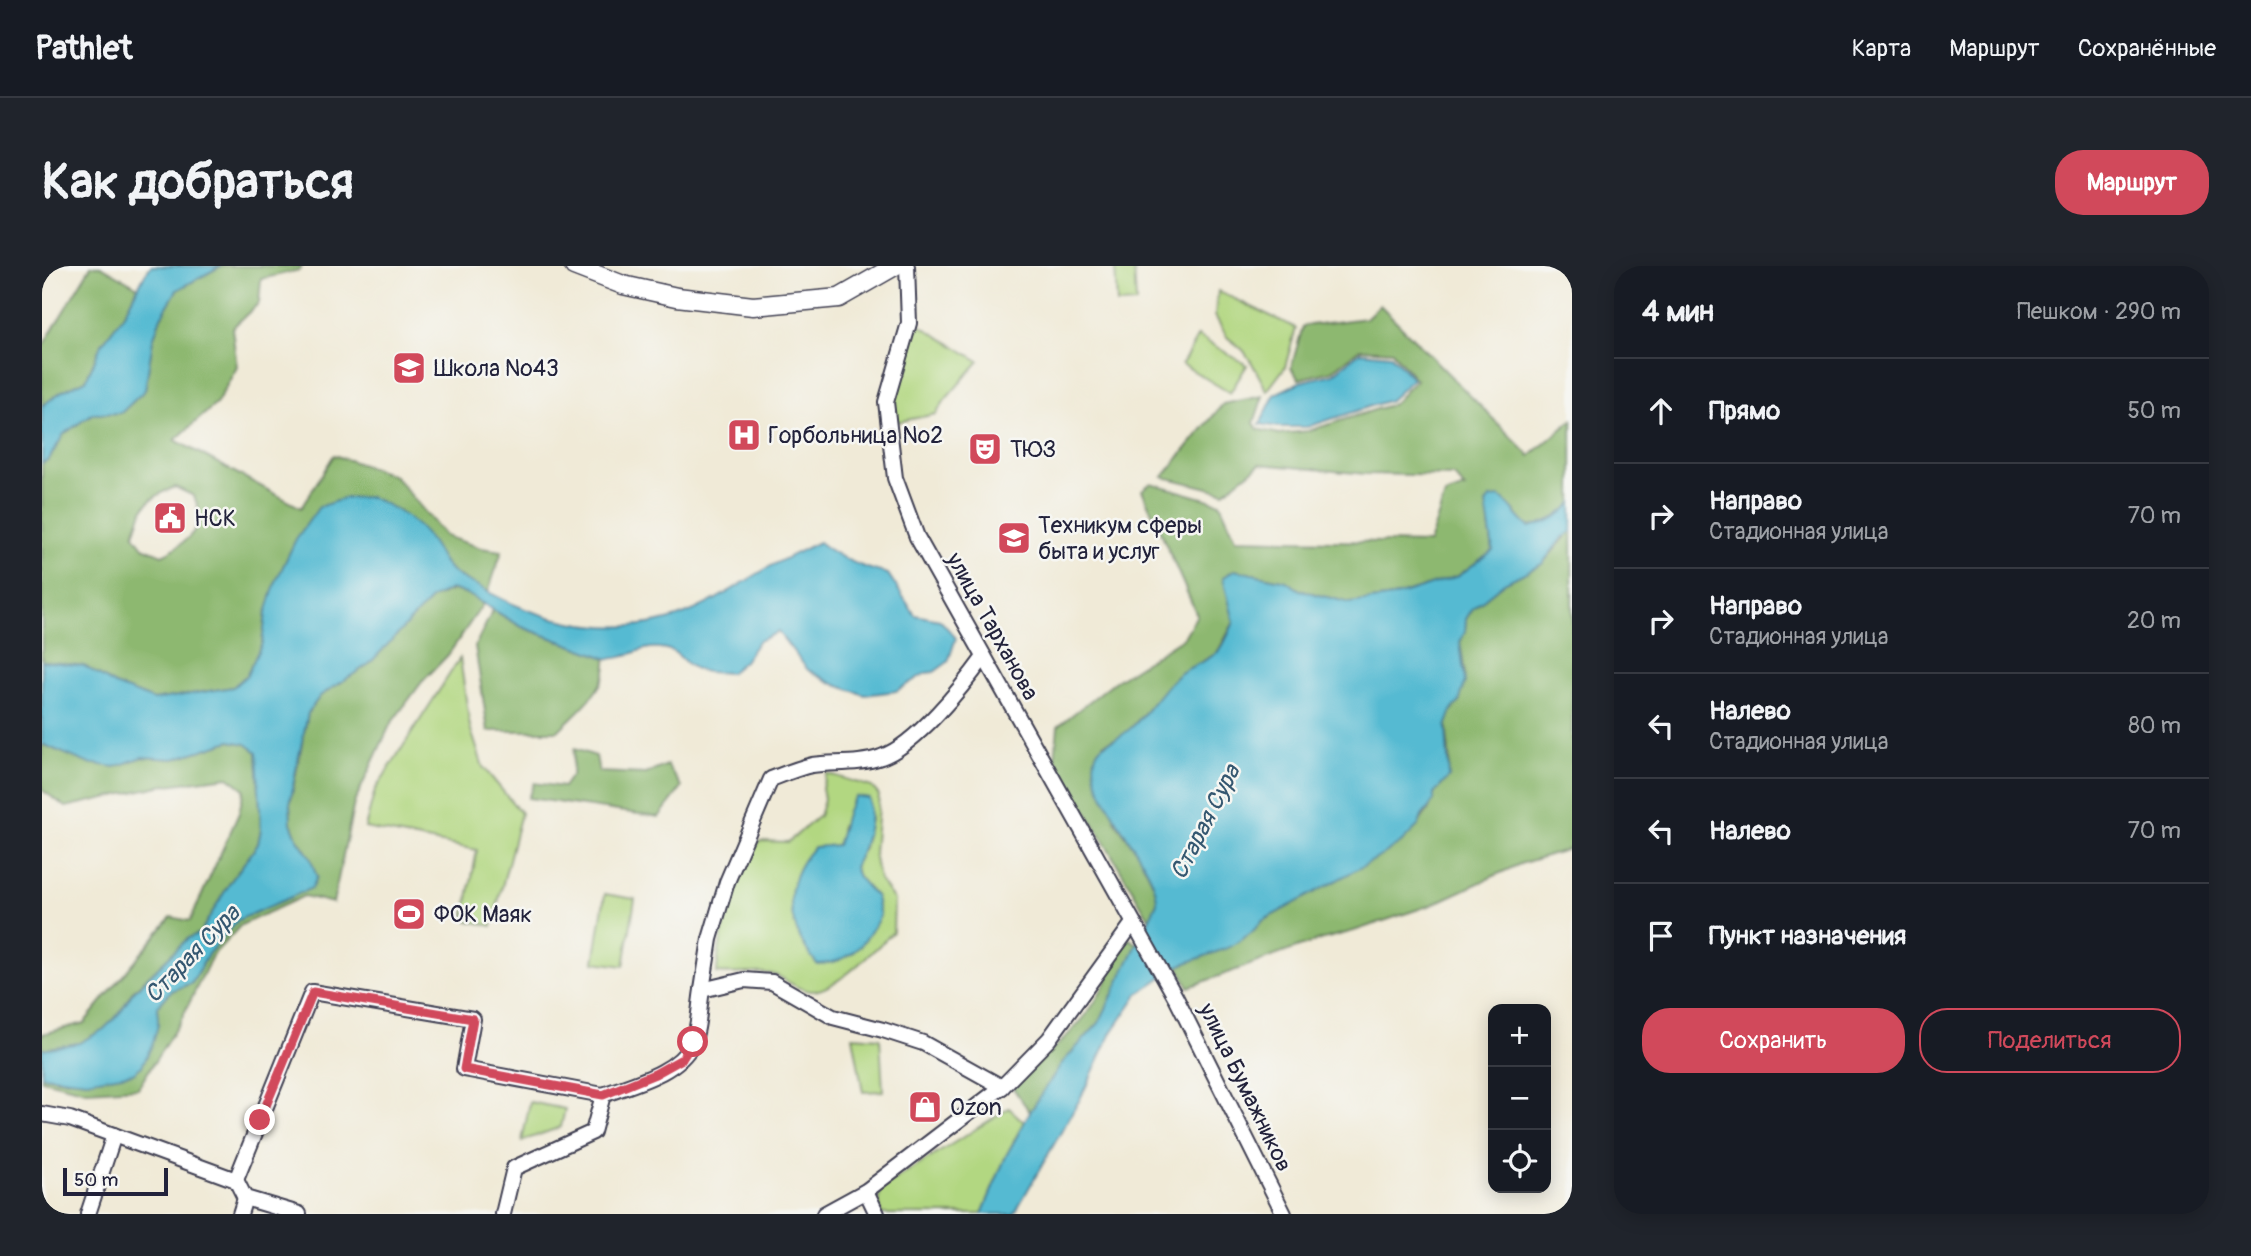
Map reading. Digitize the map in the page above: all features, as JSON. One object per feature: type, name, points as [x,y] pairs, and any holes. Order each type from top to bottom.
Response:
[{"type":"main road","points":[[574,266],[623,285],[677,297],[753,306],[839,298],[895,266]]},
{"type":"street","name":"улица Тарханова","points":[[907,266],[909,323],[886,402],[895,478],[917,537],[1166,981]]},
{"type":"street","points":[[236,1180],[313,992],[473,1019],[464,1069],[603,1095],[655,1074],[682,1059],[693,1042],[710,939],[727,882],[771,779],[810,766],[883,757],[922,727],[967,680],[984,657]]},
{"type":"street","points":[[824,1214],[866,1191],[1002,1087],[1049,1039],[1133,923]]},
{"type":"street","points":[[702,990],[744,980],[772,982],[833,1017],[923,1043],[1002,1087]]},
{"type":"street","name":"улица Бумажников","points":[[1166,981],[1283,1214]]},
{"type":"street","points":[[503,1214],[514,1168],[593,1132],[603,1095]]},
{"type":"street","points":[[42,1114],[70,1119],[236,1180],[245,1198],[240,1214]]},
{"type":"street","points":[[88,1214],[114,1135]]},
{"type":"street","points":[[866,1191],[877,1214]]},
{"type":"street","points":[[245,1198],[299,1214]]},
{"type":"green space","points":[[91,266],[101,266],[138,287],[123,316],[101,345],[86,380],[62,391],[42,406],[42,347]]},
{"type":"green space","points":[[221,266],[302,266],[300,270],[261,279],[259,303],[232,328],[237,367],[217,403],[175,440],[301,508],[334,455],[395,476],[445,536],[481,548],[502,551],[488,592],[455,574],[438,557],[431,541],[398,510],[266,613],[262,643],[247,675],[233,687],[154,700],[115,685],[84,666],[42,661],[42,463],[49,459],[64,434],[92,414],[121,413],[145,390],[153,340],[161,317],[177,290]],"holes":[[[175,487],[194,496],[199,520],[187,539],[162,555],[143,547],[134,535],[143,510],[151,499]]]},
{"type":"green space","points":[[1115,266],[1134,266],[1136,303],[1117,304]]},
{"type":"green space","points":[[1218,291],[1296,328],[1285,367],[1267,391],[1243,350],[1227,337],[1215,316]]},
{"type":"green space","points":[[1380,305],[1530,456],[1572,420],[1572,503],[1558,516],[1529,527],[1520,520],[1515,511],[1489,524],[1493,550],[1458,576],[1393,597],[1350,603],[1300,590],[1286,581],[1234,570],[1224,577],[1234,622],[1217,653],[1178,675],[1125,735],[1103,744],[1115,821],[1138,853],[1157,891],[1157,903],[1150,920],[1055,758],[1058,726],[1114,682],[1184,637],[1197,615],[1142,490],[1151,483],[1220,503],[1236,539],[1429,543],[1445,495],[1465,488],[1454,476],[1366,474],[1260,464],[1224,492],[1163,477],[1223,404],[1263,396],[1254,423],[1258,429],[1279,434],[1308,431],[1393,404],[1416,380],[1392,351],[1360,349],[1332,371],[1299,379],[1291,368],[1303,326],[1366,318]]},
{"type":"green space","points":[[920,325],[979,361],[936,414],[892,423],[891,401],[900,386],[905,350]]},
{"type":"green space","points":[[1198,336],[1247,365],[1230,393],[1182,364]]},
{"type":"green space","points":[[1570,532],[1572,848],[1520,864],[1431,905],[1316,941],[1189,987],[1178,966],[1251,933],[1262,921],[1401,843],[1416,826],[1429,809],[1448,769],[1447,724],[1452,709],[1459,703],[1465,674],[1460,642],[1465,632],[1466,619],[1473,608],[1504,583],[1542,564]]},
{"type":"green space","points":[[453,590],[467,594],[483,604],[448,655],[422,682],[390,725],[354,803],[333,903],[304,896],[241,925],[212,956],[182,1018],[138,1088],[86,1091],[42,1080],[42,1076],[63,1080],[133,1073],[158,1025],[158,1006],[171,991],[192,983],[208,954],[238,920],[253,913],[310,857],[291,823],[290,804],[308,713],[320,696],[369,664],[432,598]]},
{"type":"green space","points":[[493,610],[522,627],[606,658],[606,669],[597,689],[558,731],[488,731],[475,646]]},
{"type":"green space","points":[[460,658],[470,727],[483,767],[521,813],[492,926],[464,920],[477,850],[365,828],[375,790]]},
{"type":"green space","points":[[230,741],[246,744],[257,752],[261,829],[258,844],[231,881],[200,933],[188,938],[133,991],[119,1014],[104,1029],[79,1043],[42,1049],[42,1034],[84,1023],[171,917],[190,921],[239,813],[244,789],[228,777],[159,786],[66,807],[42,790],[42,744],[115,767],[142,757],[174,759]]},
{"type":"green space","points":[[574,749],[596,756],[599,772],[646,774],[667,765],[682,787],[659,817],[528,798],[534,783],[563,787],[572,774]]},
{"type":"green space","points":[[826,773],[872,787],[879,795],[874,853],[879,879],[894,900],[893,932],[843,977],[820,989],[804,990],[772,974],[717,973],[721,941],[731,904],[752,853],[760,841],[788,842],[819,816],[824,800],[822,788]],"holes":[[[871,816],[864,848],[854,866],[858,877],[876,897],[827,846],[837,845],[841,836],[841,825]]]},
{"type":"green space","points":[[605,894],[635,899],[624,966],[594,962]]},
{"type":"green space","points":[[1128,938],[1138,944],[1099,1023],[1062,1063],[1030,1112],[1013,1088],[1086,1015]]},
{"type":"green space","points":[[853,1036],[880,1038],[883,1091],[863,1092]]},
{"type":"green space","points":[[530,1102],[565,1109],[561,1127],[522,1141]]},
{"type":"green space","points":[[1009,1108],[1024,1122],[1006,1156],[982,1214],[881,1214],[881,1189]]},
{"type":"water","points":[[151,266],[221,266],[177,290],[161,317],[153,340],[145,390],[121,413],[92,414],[64,434],[49,459],[42,463],[42,406],[62,391],[86,380],[101,345],[123,316]]},
{"type":"water","points":[[1360,352],[1391,355],[1413,379],[1390,400],[1307,427],[1260,424],[1275,394],[1300,382],[1333,374]]},
{"type":"water","name":"Старая Сура","points":[[370,497],[395,509],[417,525],[454,573],[499,598],[545,616],[570,622],[619,626],[667,620],[707,604],[771,566],[819,542],[852,562],[888,574],[915,615],[940,620],[956,638],[948,662],[934,672],[926,673],[896,691],[865,695],[836,685],[808,670],[778,632],[758,641],[744,661],[730,673],[710,672],[700,671],[676,653],[659,648],[606,658],[522,627],[467,594],[451,589],[432,598],[369,664],[320,696],[308,713],[290,804],[291,823],[310,857],[317,877],[312,888],[238,920],[208,954],[192,983],[171,991],[158,1006],[158,1025],[153,1043],[142,1066],[133,1073],[87,1081],[42,1076],[42,1049],[79,1043],[104,1029],[119,1014],[133,992],[188,938],[200,933],[231,881],[258,844],[261,829],[257,752],[246,744],[230,741],[174,759],[142,757],[115,767],[87,763],[42,744],[42,661],[84,666],[115,685],[154,700],[233,687],[247,675],[262,643],[266,613],[276,581],[296,539],[319,507],[345,498]]},
{"type":"water","name":"Старая Сура","points":[[1500,497],[1529,527],[1553,519],[1572,503],[1572,532],[1562,538],[1542,564],[1504,583],[1473,608],[1466,619],[1465,632],[1460,642],[1465,682],[1459,703],[1453,708],[1446,727],[1449,777],[1434,794],[1434,801],[1422,816],[1419,825],[1401,843],[1262,921],[1251,933],[1230,947],[1178,966],[1138,994],[1111,1034],[1080,1099],[1014,1214],[982,1214],[1006,1156],[1030,1112],[1062,1063],[1099,1023],[1157,903],[1148,872],[1103,796],[1094,764],[1098,751],[1130,729],[1178,675],[1211,657],[1221,648],[1234,622],[1223,578],[1234,570],[1286,581],[1300,590],[1350,603],[1393,597],[1458,576],[1493,550],[1486,504],[1490,498]]},
{"type":"water","points":[[855,796],[869,798],[870,817],[865,842],[854,867],[858,877],[876,897],[880,916],[856,950],[839,960],[817,964],[799,935],[794,920],[791,906],[795,876],[814,847],[837,845],[846,814]]},
{"type":"place","name":"Школа №43","points":[[409,368]]},
{"type":"place","name":"Горбольница №2","points":[[744,435]]},
{"type":"place","name":"ТЮЗ","points":[[985,449]]},
{"type":"place","name":"НСК","points":[[170,518]]},
{"type":"place","name":"Техникум сферы быта и услуг","points":[[1014,538]]},
{"type":"place","name":"ФОК Маяк","points":[[409,914]]},
{"type":"place","name":"Ozon","points":[[925,1107]]},
{"type":"route","points":[[260,1120],[313,992],[473,1019],[464,1069],[603,1095],[655,1074],[682,1059],[693,1042]]}]
